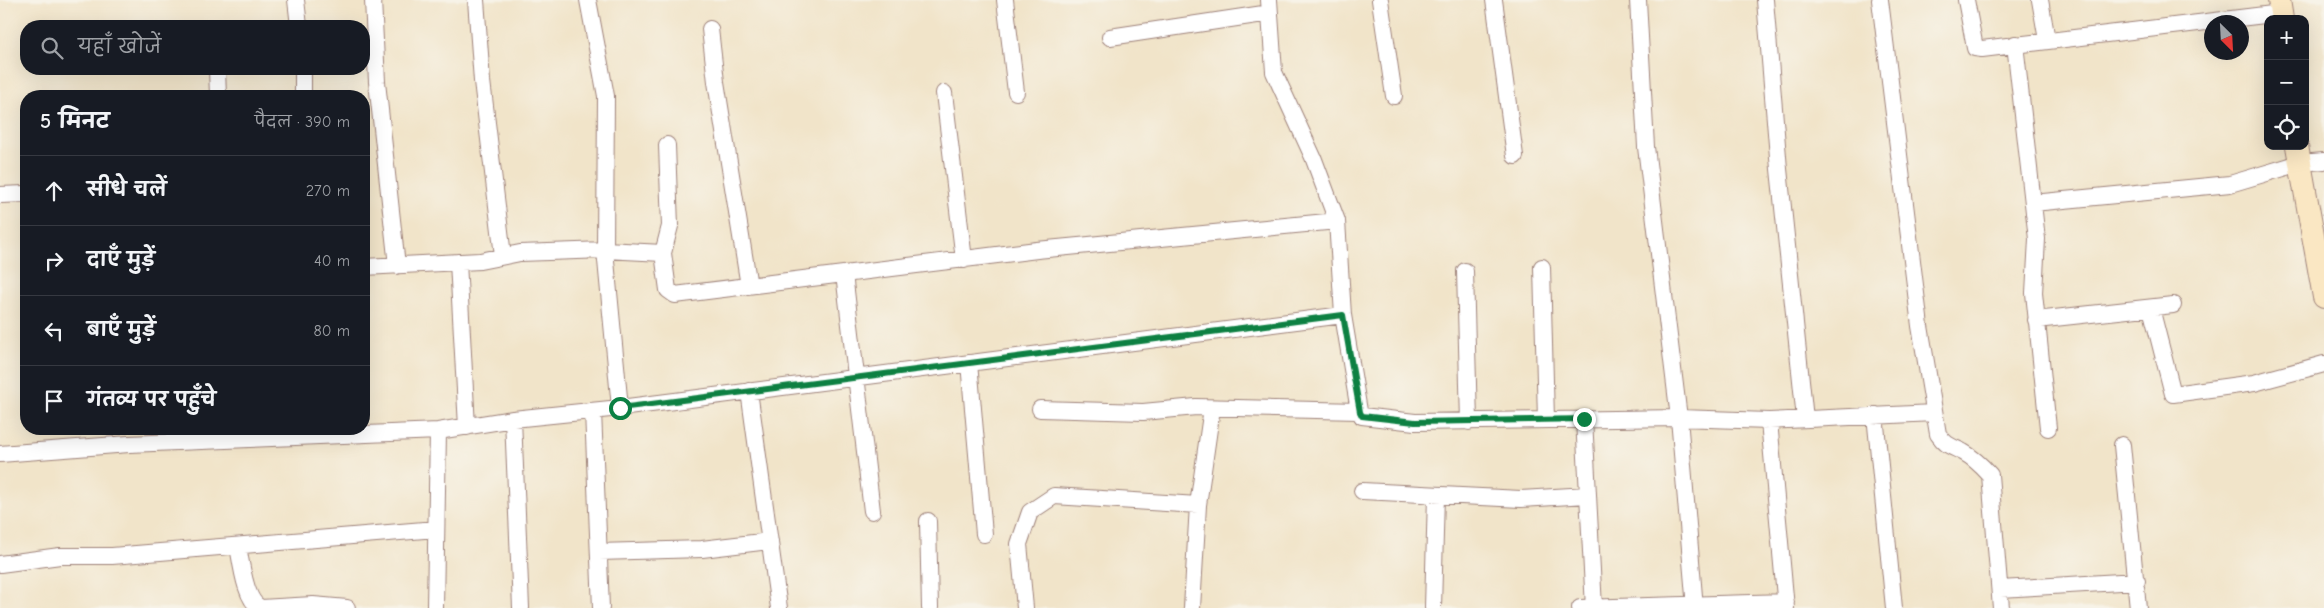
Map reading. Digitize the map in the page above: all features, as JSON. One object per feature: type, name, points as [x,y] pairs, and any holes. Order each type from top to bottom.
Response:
[{"type":"street","points":[[296,0],[298,20]]},
{"type":"street","points":[[373,0],[377,82],[397,266]]},
{"type":"street","points":[[476,0],[482,82],[503,256]]},
{"type":"street","points":[[588,0],[606,96],[605,250],[620,408]]},
{"type":"street","points":[[1006,0],[1016,92]]},
{"type":"street","points":[[1380,0],[1394,96]]},
{"type":"street","points":[[1494,0],[1516,156]]},
{"type":"street","points":[[1638,0],[1646,147],[1678,418],[1695,607]]},
{"type":"street","points":[[1765,0],[1780,179],[1805,419]]},
{"type":"street","points":[[1880,0],[1920,326],[1938,434],[1945,444],[1979,462],[1990,475],[2001,608]]},
{"type":"street","points":[[1966,0],[1975,48],[2280,10]]},
{"type":"street","points":[[2040,0],[2047,40]]},
{"type":"street","points":[[1110,37],[1269,7],[1274,72],[1313,157],[1337,221],[1343,315],[1362,416],[1374,419],[1415,422],[1678,418],[1769,421],[1934,413]]},
{"type":"street","points":[[710,29],[716,82],[749,286]]},
{"type":"street","points":[[2015,44],[2037,239],[2034,294],[2048,428]]},
{"type":"street","points":[[217,75],[218,90]]},
{"type":"street","points":[[303,75],[303,90]]},
{"type":"street","points":[[944,93],[964,260]]},
{"type":"street","points":[[667,145],[670,226],[663,252],[668,290],[675,295],[964,260],[1337,221]]},
{"type":"street","points":[[2033,203],[2230,184],[2298,155],[2324,161]]},
{"type":"street","points":[[2298,155],[2324,297]]},
{"type":"street","points":[[0,195],[20,194]]},
{"type":"street","points":[[370,267],[458,262],[520,252],[605,250],[663,252]]},
{"type":"street","points":[[458,262],[467,427]]},
{"type":"street","points":[[1542,267],[1546,420]]},
{"type":"street","points":[[1465,272],[1469,422]]},
{"type":"street","points":[[844,274],[858,377],[872,511]]},
{"type":"street","points":[[2036,320],[2173,305]]},
{"type":"street","points":[[2151,308],[2173,394],[2254,383],[2324,364]]},
{"type":"street","points":[[370,432],[438,431],[513,419],[620,408],[1343,315]]},
{"type":"street","points":[[969,363],[984,534]]},
{"type":"street","points":[[749,391],[779,608]]},
{"type":"street","points":[[1040,409],[1143,412],[1212,408],[1360,412]]},
{"type":"street","points":[[1192,608],[1198,505],[1212,408]]},
{"type":"street","points":[[593,411],[601,608]]},
{"type":"street","points":[[1875,415],[1894,608]]},
{"type":"street","points":[[513,419],[521,608]]},
{"type":"street","points":[[1584,419],[1588,495],[1589,608],[1786,605],[1769,421]]},
{"type":"street","points":[[435,608],[438,431]]},
{"type":"street","points":[[0,454],[230,435]]},
{"type":"street","points":[[2122,445],[2137,581],[2138,608]]},
{"type":"street","points":[[1362,491],[1521,499],[1588,495]]},
{"type":"street","points":[[1025,608],[1020,544],[1023,530],[1030,512],[1054,496],[1198,505]]},
{"type":"street","points":[[1433,608],[1436,496]]},
{"type":"street","points":[[928,521],[930,608]]},
{"type":"street","points":[[0,564],[60,556],[112,556],[436,529]]},
{"type":"street","points":[[599,552],[702,549],[770,542]]},
{"type":"street","points":[[238,546],[250,598],[255,606],[260,608],[324,605],[347,608]]},
{"type":"street","points":[[2000,589],[2137,581]]},
{"type":"route","points":[[620,408],[1343,315],[1362,416],[1374,419],[1415,422],[1584,419]]}]
